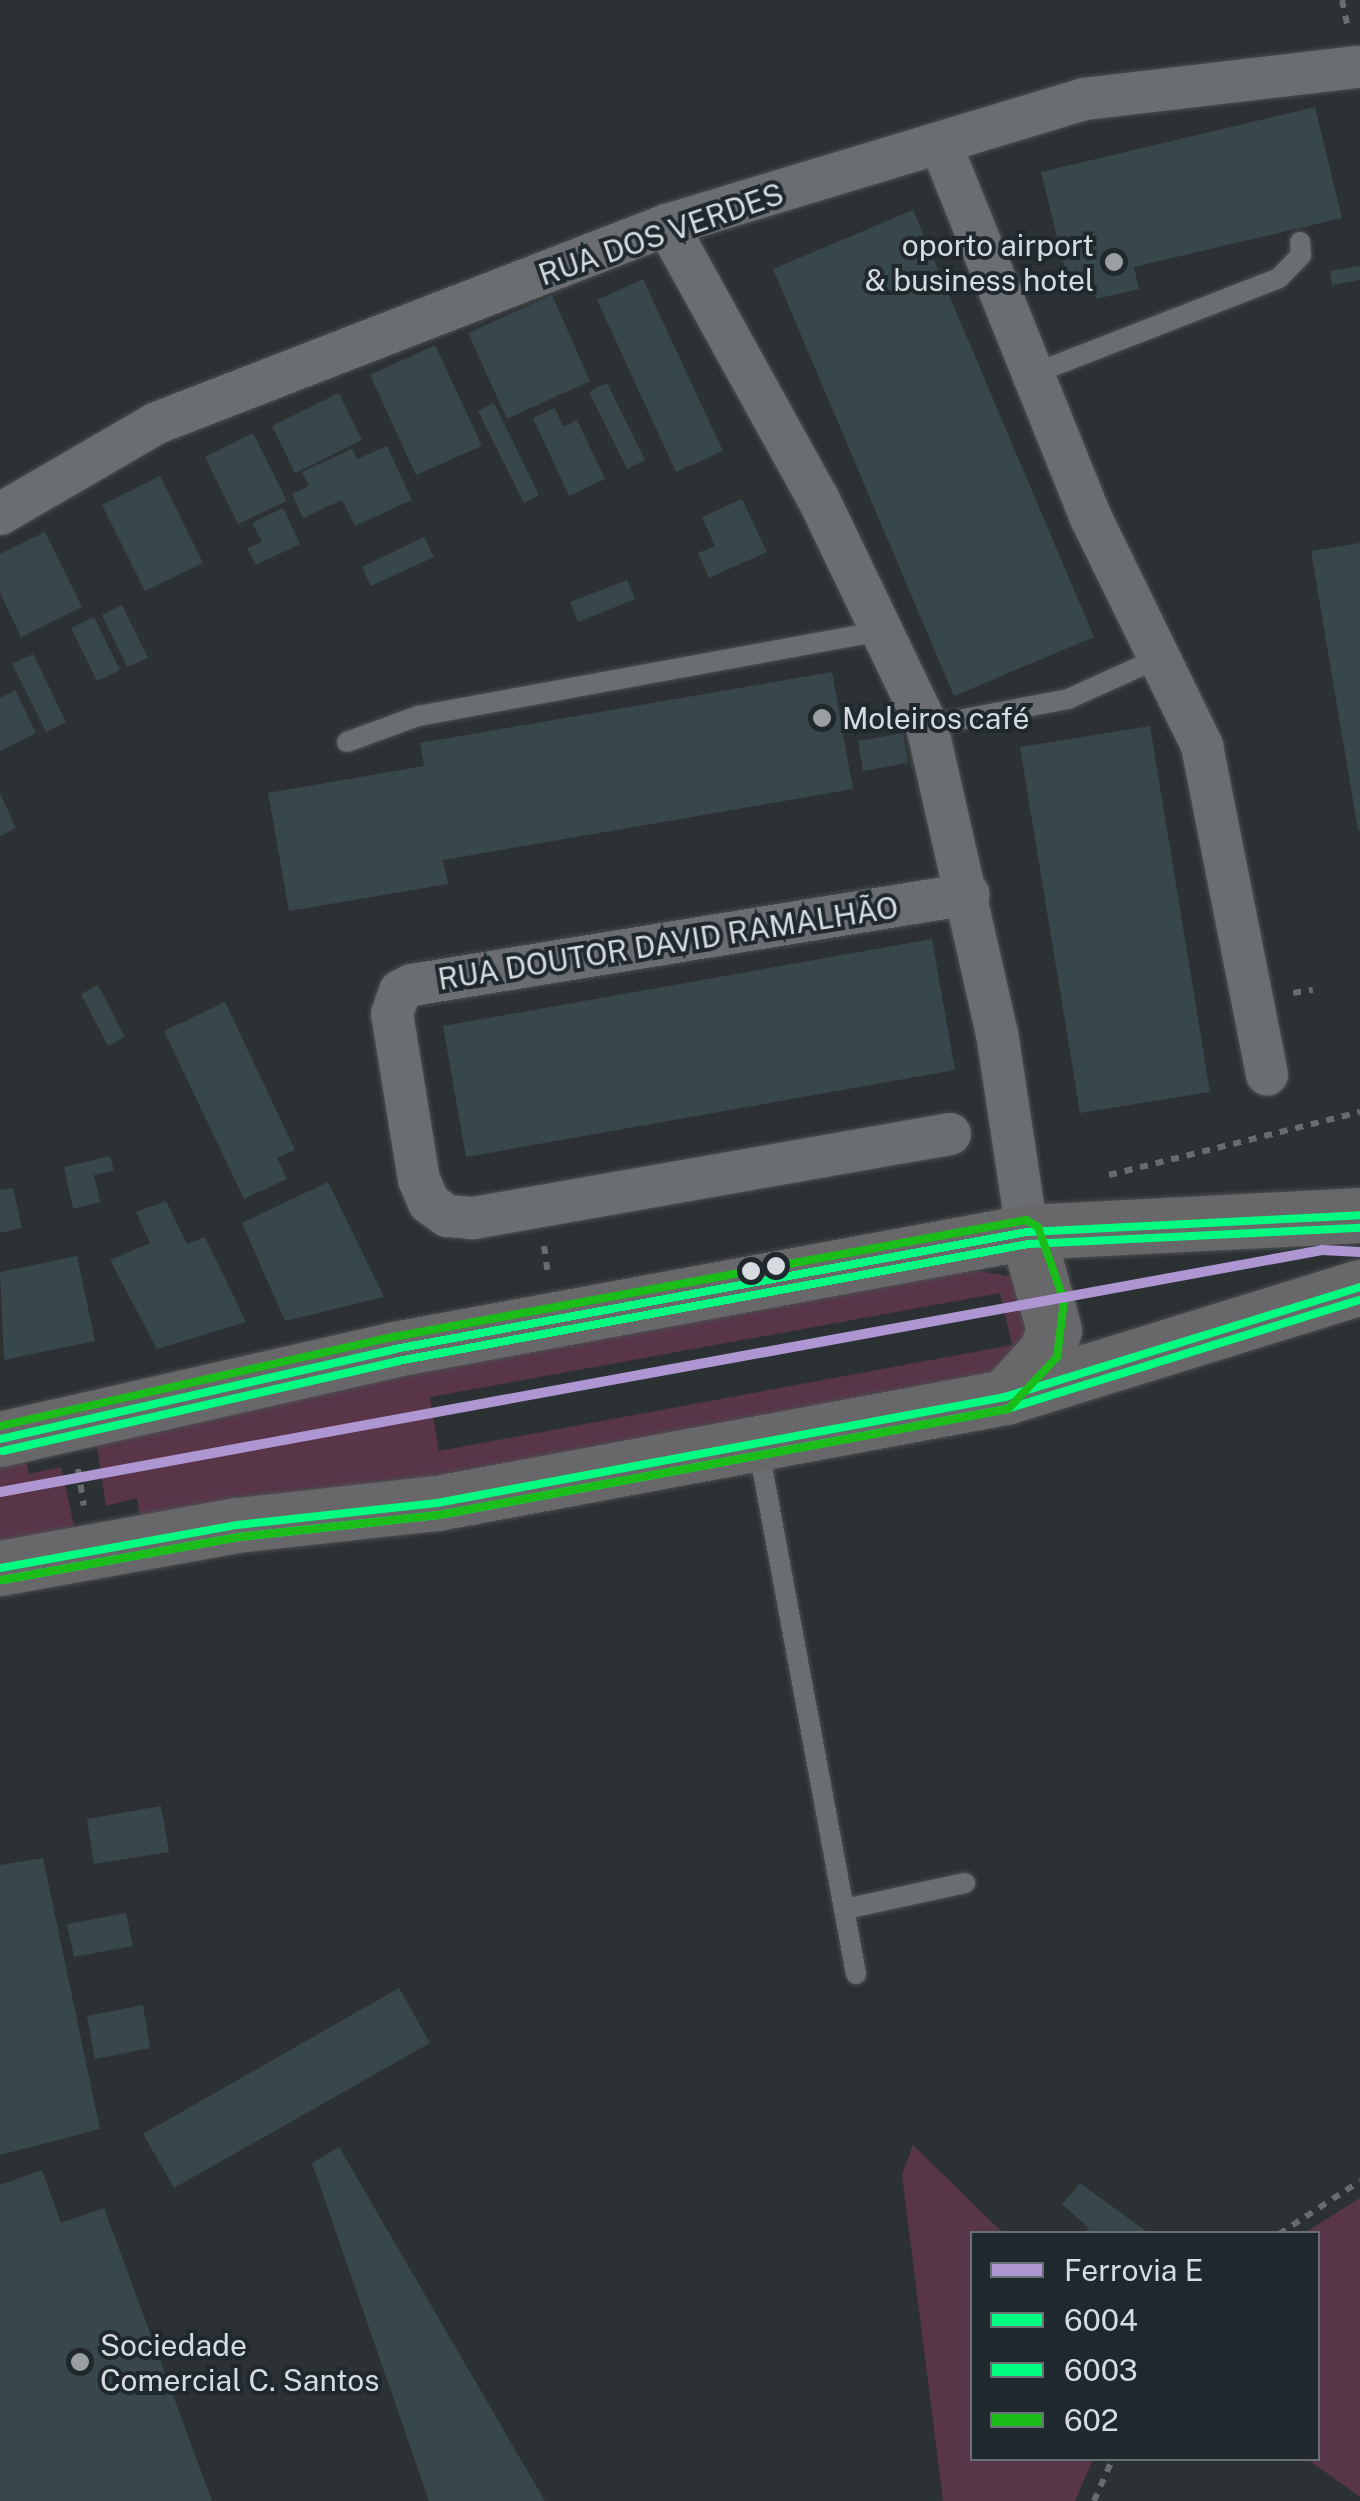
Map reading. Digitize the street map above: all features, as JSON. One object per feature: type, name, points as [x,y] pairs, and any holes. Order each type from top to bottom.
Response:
[{"type":"main road","points":[[20,1436],[395,1350],[1027,1232],[1360,1214]]},
{"type":"main road","points":[[1005,1397],[1046,1352],[1054,1330],[1027,1232]]},
{"type":"main road","points":[[0,1568],[126,1544],[437,1503],[1005,1397],[1360,1287]]},
{"type":"street","name":"RUA DOS VERDES","points":[[0,514],[157,423],[667,226],[1085,99],[1358,67]]},
{"type":"street","points":[[941,145],[1033,374],[1202,746],[1267,1074]]},
{"type":"street","points":[[667,226],[818,498],[927,726],[968,894],[1027,1232]]},
{"type":"street","name":"RUA DOUTOR DAVID RAMALHÃO","points":[[950,1134],[472,1218],[447,1216],[429,1203],[419,1180],[392,1014],[400,991],[412,985],[968,894]]},
{"type":"lane","points":[[1033,374],[1280,278],[1301,255],[1300,242]]},
{"type":"lane","points":[[347,742],[418,716],[882,632]]},
{"type":"lane","points":[[927,726],[1068,698],[1159,658]]},
{"type":"lane","points":[[758,1442],[856,1974]]},
{"type":"lane","points":[[845,1909],[965,1883]]},
{"type":"path","points":[[1093,1178],[1360,1112]]},
{"type":"path","points":[[546,1258],[548,1274]]},
{"type":"path","points":[[20,1436],[46,1465],[76,1460],[87,1520],[121,1514],[126,1544]]},
{"type":"path","points":[[1284,2231],[1360,2181]]},
{"type":"path","points":[[1094,2501],[1112,2461]]},
{"type":"shaded area","points":[[960,1268],[1014,1277],[1036,1325],[1011,1369],[443,1476],[140,1519],[137,1498],[106,1506],[97,1446],[391,1373]],"holes":[[[1000,1293],[1012,1345],[439,1451],[430,1397]]]},
{"type":"shaded area","points":[[24,1454],[29,1474],[61,1467],[75,1530],[0,1544],[0,1459]]},
{"type":"shaded area","points":[[913,2145],[1001,2231],[970,2231],[970,2461],[1092,2461],[1075,2501],[943,2501],[902,2175]]},
{"type":"shaded area","points":[[1360,2198],[1360,2497],[1310,2461],[1320,2461],[1320,2231],[1307,2231]]},
{"type":"building","points":[[1315,107],[1342,218],[1134,267],[1139,289],[1096,299],[1091,276],[1068,282],[1041,172]]},
{"type":"building","points":[[913,210],[1094,637],[954,696],[773,269]]},
{"type":"building","points":[[1360,266],[1360,280],[1332,285],[1330,271]]},
{"type":"building","points":[[643,279],[723,451],[676,472],[597,300]]},
{"type":"building","points":[[552,295],[590,381],[507,419],[468,333]]},
{"type":"building","points":[[435,345],[482,446],[416,475],[370,375]]},
{"type":"building","points":[[607,383],[645,460],[627,469],[589,392]]},
{"type":"building","points":[[339,393],[362,440],[295,473],[272,426]]},
{"type":"building","points":[[494,403],[539,495],[524,503],[478,411]]},
{"type":"building","points":[[555,408],[563,427],[577,420],[605,479],[569,496],[533,418]]},
{"type":"building","points":[[253,433],[287,501],[238,524],[205,457]]},
{"type":"building","points":[[387,446],[412,500],[355,526],[342,500],[303,518],[292,494],[309,486],[302,472],[352,449],[357,459]]},
{"type":"building","points":[[160,476],[203,563],[145,591],[102,505]]},
{"type":"building","points":[[742,499],[767,552],[709,578],[698,553],[715,546],[702,517]]},
{"type":"building","points":[[283,508],[300,544],[256,565],[247,548],[262,542],[252,523]]},
{"type":"building","points":[[45,532],[82,607],[21,637],[0,593],[0,554]]},
{"type":"building","points":[[424,537],[434,557],[371,586],[362,567]]},
{"type":"building","points":[[1360,543],[1360,830],[1358,830],[1311,551]]},
{"type":"building","points":[[627,580],[635,599],[578,622],[570,602]]},
{"type":"building","points":[[122,605],[148,658],[127,667],[102,615]]},
{"type":"building","points":[[94,617],[120,670],[97,681],[71,628]]},
{"type":"building","points":[[33,654],[66,722],[46,732],[12,664]]},
{"type":"building","points":[[832,672],[853,789],[443,860],[448,884],[289,911],[268,793],[424,766],[420,743]]},
{"type":"building","points":[[15,690],[36,733],[0,751],[0,698]]},
{"type":"building","points":[[1150,726],[1210,1092],[1080,1113],[1020,747]]},
{"type":"building","points":[[903,733],[908,763],[863,771],[858,741]]},
{"type":"building","points":[[0,793],[16,828],[0,836]]},
{"type":"building","points":[[932,939],[955,1070],[466,1157],[443,1026]]},
{"type":"building","points":[[98,985],[125,1037],[108,1046],[81,994]]},
{"type":"building","points":[[225,1002],[295,1150],[277,1158],[287,1179],[244,1199],[164,1031]]},
{"type":"building","points":[[110,1156],[114,1171],[94,1175],[100,1202],[73,1209],[64,1167]]},
{"type":"building","points":[[328,1182],[384,1297],[285,1321],[242,1223]]},
{"type":"building","points":[[13,1188],[22,1228],[0,1233],[0,1190]]},
{"type":"building","points":[[166,1201],[187,1244],[205,1237],[246,1322],[157,1349],[110,1260],[150,1243],[136,1212]]},
{"type":"building","points":[[77,1256],[95,1341],[4,1360],[0,1272]]},
{"type":"building","points":[[161,1806],[169,1852],[94,1864],[87,1819]]},
{"type":"building","points":[[43,1858],[100,2129],[0,2155],[0,1865]]},
{"type":"building","points":[[126,1913],[133,1946],[74,1957],[67,1924]]},
{"type":"building","points":[[399,1988],[430,2043],[174,2188],[143,2134]]},
{"type":"building","points":[[143,2005],[150,2048],[95,2059],[87,2016]]},
{"type":"building","points":[[339,2147],[545,2501],[429,2501],[312,2163]]},
{"type":"building","name":"Sociedade Comercial C. Santos","points":[[42,2170],[61,2223],[104,2208],[212,2501],[0,2501],[0,2185]]},
{"type":"building","points":[[1080,2183],[1146,2231],[1086,2231],[1089,2228],[1062,2204]]},
{"type":"rail line","name":"E","points":[[0,1492],[1322,1250],[1360,1252]]},
{"type":"transit line","name":"6004","points":[[0,1439],[395,1349],[1027,1232],[1360,1215]]},
{"type":"transit line","name":"602","points":[[0,1426],[393,1337],[1026,1220],[1038,1227],[1064,1301],[1057,1357],[1008,1409],[439,1515],[239,1537],[2,1580]]},
{"type":"transit line","name":"6003","points":[[3,1451],[398,1361],[1028,1244],[1360,1228]]},
{"type":"transit line","name":"6004","points":[[0,1568],[237,1525],[437,1503],[1005,1397],[1360,1287]]},
{"type":"transit line","name":"6003","points":[[2,1580],[239,1537],[439,1515],[1007,1409],[1360,1300]]},
{"type":"place","name":"oporto airport & business hotel","points":[[1114,262]]},
{"type":"place","name":"Moleiros café","points":[[822,718]]},
{"type":"place","name":"Sociedade Comercial C. Santos","points":[[80,2362]]}]
